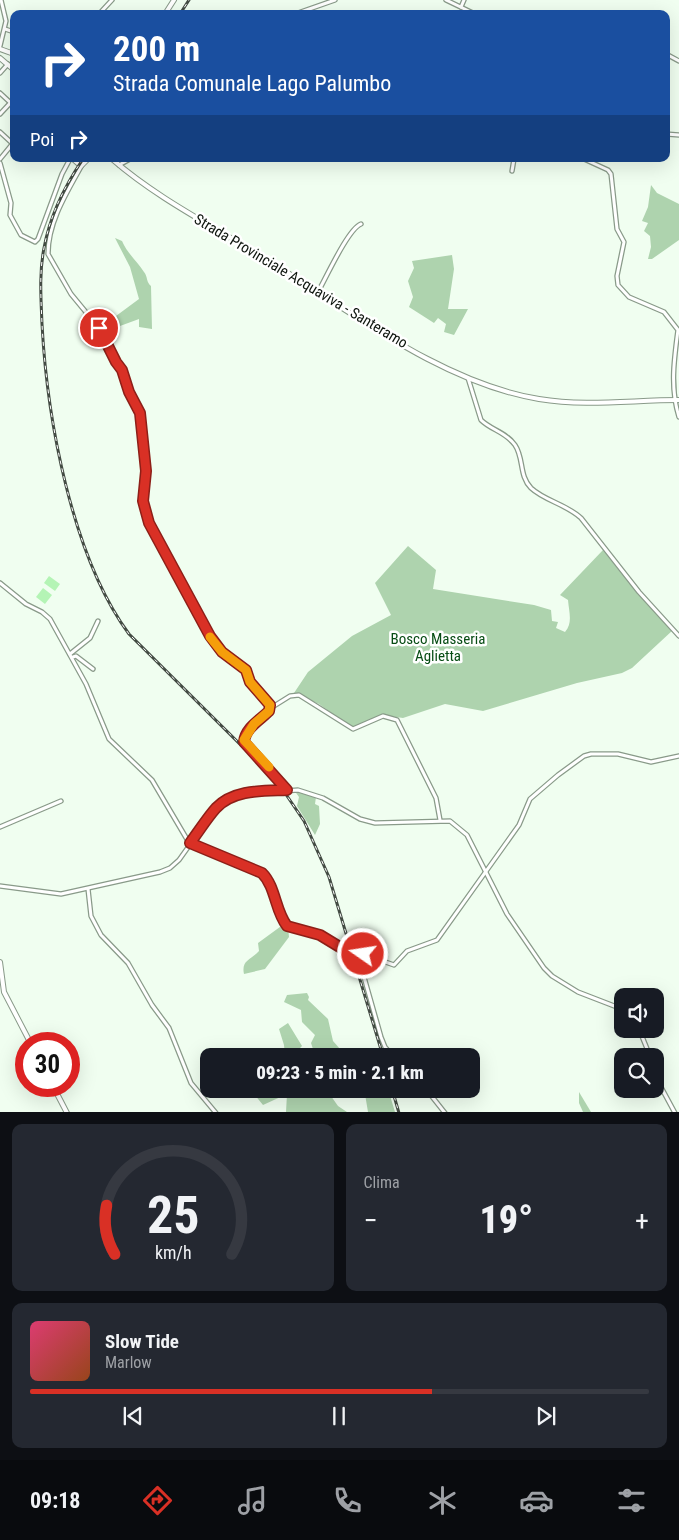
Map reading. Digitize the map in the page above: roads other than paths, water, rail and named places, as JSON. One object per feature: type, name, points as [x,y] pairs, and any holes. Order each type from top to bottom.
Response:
[{"type":"main road","points":[[0,58],[8,64]]},
{"type":"main road","points":[[76,162],[82,166],[85,162]]},
{"type":"main road","name":"Strada Provinciale Acquaviva - Santeramo","points":[[116,162],[158,194],[390,338],[489,387],[539,399],[614,403],[676,400]]},
{"type":"main road","points":[[0,962],[6,997],[25,1032]]},
{"type":"main road","points":[[59,1097],[67,1112]]},
{"type":"street","points":[[0,48],[5,29],[1,0]]},
{"type":"street","points":[[103,10],[112,0]]},
{"type":"street","points":[[306,10],[335,0]]},
{"type":"street","points":[[446,0],[466,10]]},
{"type":"street","points":[[460,7],[464,0]]},
{"type":"street","points":[[5,29],[10,31]]},
{"type":"street","points":[[0,73],[8,64]]},
{"type":"street","points":[[0,93],[10,102],[0,114]]},
{"type":"street","points":[[0,132],[10,140]]},
{"type":"street","points":[[0,159],[10,147]]},
{"type":"street","points":[[0,163],[11,203],[10,215],[21,235],[35,242],[38,239],[62,174],[69,162]]},
{"type":"street","points":[[119,165],[124,162]]},
{"type":"street","points":[[512,171],[514,162]]},
{"type":"street","points":[[591,162],[608,170],[611,174],[617,229],[624,242],[617,276],[618,285],[629,297],[664,312],[678,330],[674,355],[676,400],[679,417]]},
{"type":"street","points":[[82,166],[66,192],[57,216],[48,254],[71,294],[99,328],[122,370],[131,397],[138,406],[146,471],[145,511],[164,553],[214,642],[226,654],[244,667],[250,682],[270,705],[274,706],[292,695],[299,695],[353,729],[383,716],[397,720],[436,798],[440,820]]},
{"type":"street","points":[[318,292],[344,244],[356,226],[361,224]]},
{"type":"street","points":[[468,378],[480,419],[506,435],[515,445],[524,477],[530,487],[574,511],[639,592],[679,636]]},
{"type":"street","points":[[0,583],[26,604],[48,617],[73,657],[110,739],[152,780],[190,843],[260,871],[268,880],[277,906],[287,926],[320,935],[340,948],[359,948],[363,954],[394,965],[407,951],[437,940],[521,822],[533,795],[584,756],[612,753],[651,762],[679,756]]},
{"type":"street","points":[[70,654],[90,638],[98,621]]},
{"type":"street","points":[[73,657],[76,656],[93,669]]},
{"type":"street","points":[[270,705],[269,711],[254,724],[244,737],[244,742],[287,790]]},
{"type":"street","points":[[0,886],[55,895],[164,871],[179,860],[216,808],[227,799],[242,794],[287,790],[315,795],[370,823],[450,821],[463,831],[507,914],[548,972],[591,998],[614,1005]]},
{"type":"street","points":[[0,828],[62,801]]},
{"type":"street","points":[[88,889],[91,916],[101,935],[128,963],[152,1005],[169,1028],[191,1083],[216,1112]]},
{"type":"street","points":[[363,954],[362,970],[381,1037],[388,1048]]},
{"type":"street","points":[[664,1092],[675,1112]]},
{"type":"street","points":[[433,1098],[445,1112]]},
{"type":"railway","points":[[183,10],[189,0]]},
{"type":"railway","points":[[81,162],[64,191],[54,213],[41,267],[42,324],[50,402],[66,486],[78,527],[92,566],[109,602],[129,634],[262,766],[283,790],[304,821],[329,877],[381,1048]]},
{"type":"railway","points":[[395,1098],[399,1112]]},
{"type":"park label","name":"Bosco Masseria Aglietta","points":[[438,648]]}]
